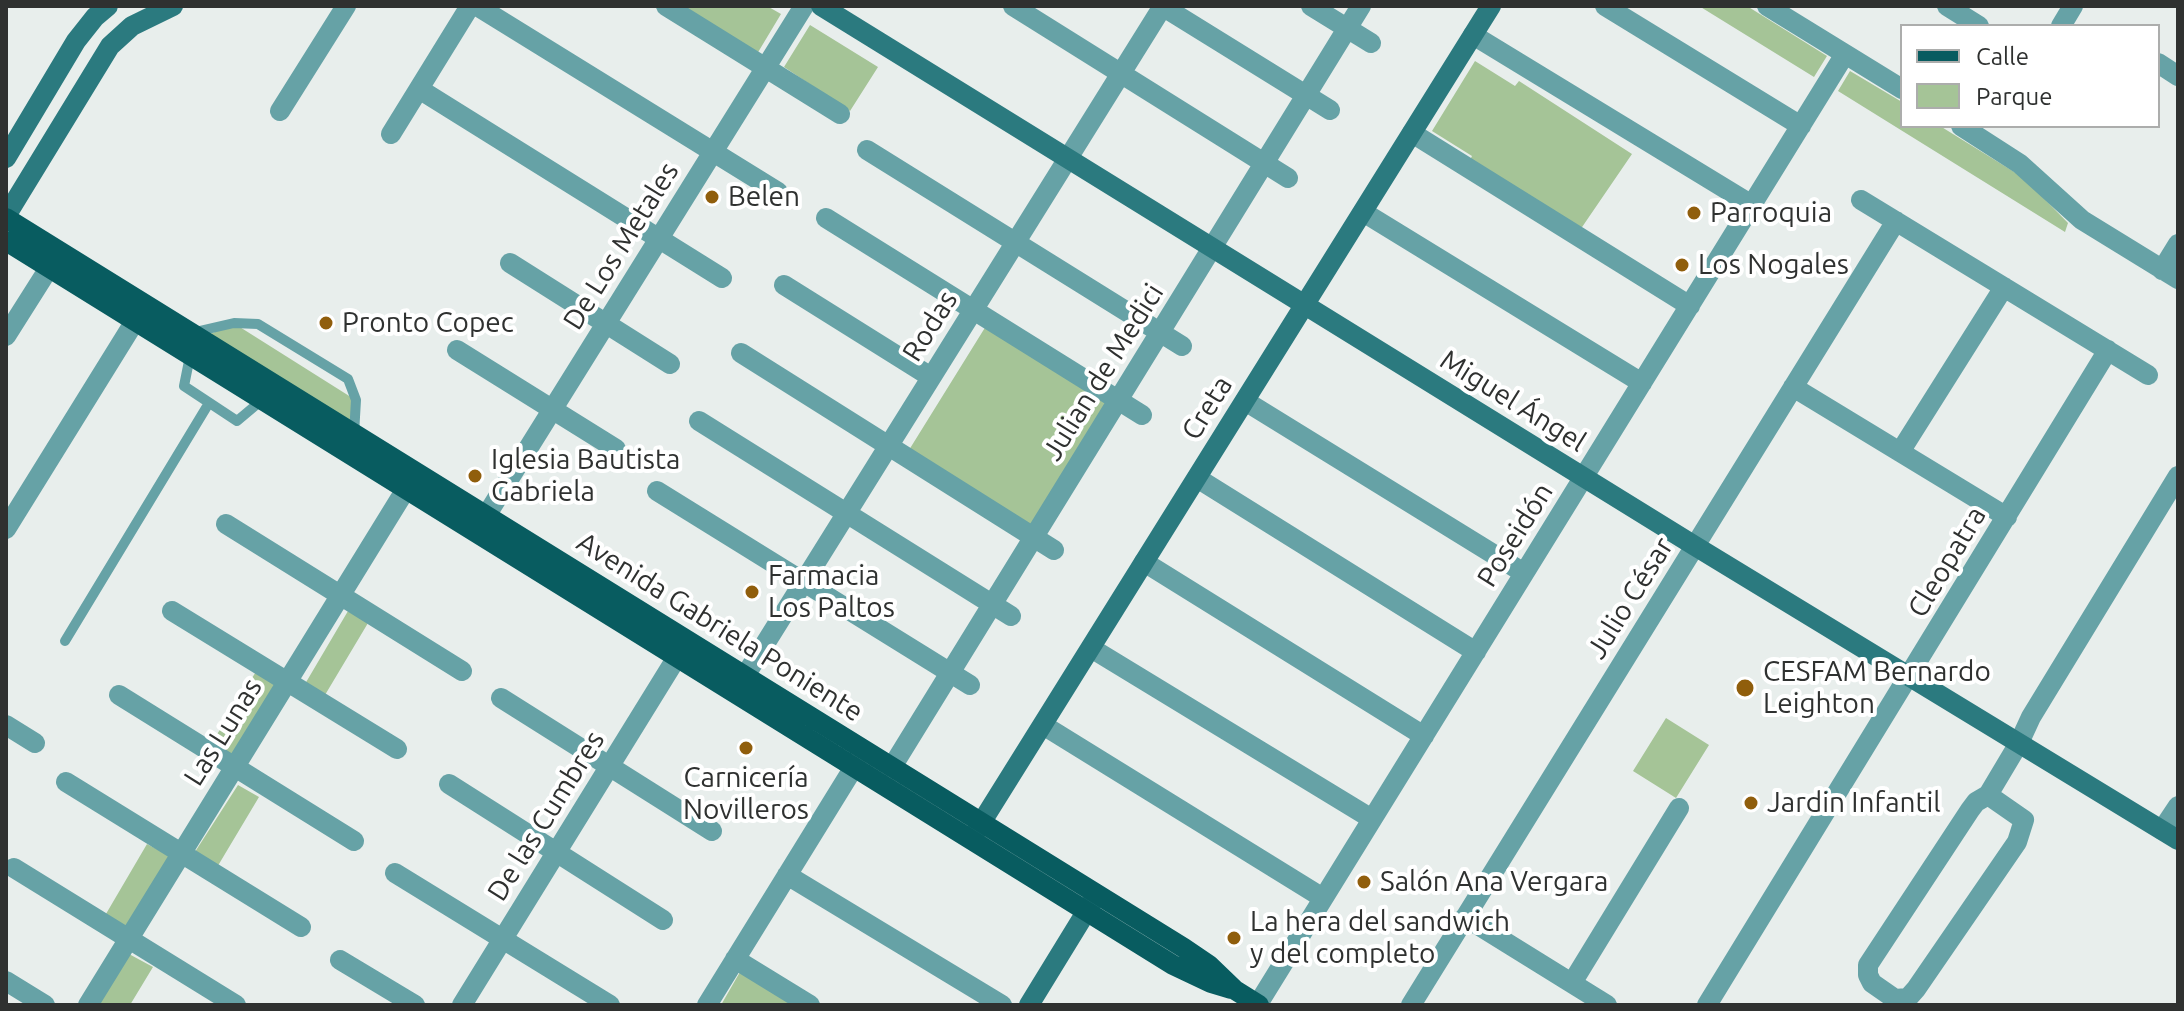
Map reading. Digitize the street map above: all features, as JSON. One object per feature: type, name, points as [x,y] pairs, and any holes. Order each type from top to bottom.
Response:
[{"type":"main road","name":"Avenida Gabriela Poniente","points":[[6,217],[892,767],[976,831]]},
{"type":"main road","name":"Avenida Gabriela Poniente","points":[[6,241],[854,767],[976,831],[1091,903],[1191,975],[1235,990],[1258,1005]]},
{"type":"street","points":[[6,158],[76,41],[108,6]]},
{"type":"street","points":[[6,217],[110,46],[132,26],[173,6]]},
{"type":"street","points":[[280,111],[346,6]]},
{"type":"street","points":[[391,134],[470,6]]},
{"type":"street","points":[[477,6],[778,192]]},
{"type":"street","points":[[666,6],[840,114]]},
{"type":"street","name":"De Los Metales","points":[[486,516],[804,6]]},
{"type":"street","name":"Miguel Ángel","points":[[821,6],[1695,546],[2170,835]]},
{"type":"street","points":[[1013,6],[1288,178]]},
{"type":"street","points":[[1162,6],[1330,110]]},
{"type":"street","name":"Rodas","points":[[745,676],[1162,6]]},
{"type":"street","points":[[1311,6],[1371,43]]},
{"type":"street","name":"Julian de Medici","points":[[892,767],[1361,6]]},
{"type":"street","name":"Creta","points":[[976,831],[1491,6]]},
{"type":"street","points":[[1605,6],[1801,126]]},
{"type":"street","points":[[1767,6],[1900,88]]},
{"type":"street","points":[[1947,6],[1976,24]]},
{"type":"street","points":[[2062,24],[2073,6]]},
{"type":"street","points":[[1473,35],[1752,205]]},
{"type":"street","name":"Poseidón","points":[[1258,1005],[1845,54]]},
{"type":"street","points":[[2160,64],[2178,76]]},
{"type":"street","points":[[419,89],[722,278]]},
{"type":"street","points":[[1969,128],[1993,134],[2082,220],[2170,274],[2178,244]]},
{"type":"street","points":[[1412,133],[1690,306]]},
{"type":"street","points":[[867,150],[1182,346]]},
{"type":"street","points":[[1861,200],[2148,375]]},
{"type":"street","points":[[1363,212],[1642,383]]},
{"type":"street","points":[[826,218],[1142,415]]},
{"type":"street","name":"Julio César","points":[[1411,1005],[1896,221]]},
{"type":"street","points":[[510,263],[670,364]]},
{"type":"street","points":[[6,336],[49,268]]},
{"type":"street","points":[[784,285],[931,377]]},
{"type":"street","points":[[1900,452],[2004,287]]},
{"type":"street","points":[[6,529],[135,321]]},
{"type":"street","points":[[457,350],[616,449]]},
{"type":"street","name":"Cleopatra","points":[[1707,1005],[2108,350]]},
{"type":"street","points":[[741,353],[1054,550]]},
{"type":"street","points":[[1793,387],[2007,517]]},
{"type":"street","points":[[1245,401],[1524,573]]},
{"type":"street","points":[[699,421],[1011,616]]},
{"type":"street","points":[[1988,795],[2024,820],[2017,842],[1916,989],[1908,998],[1895,999],[1872,983],[1868,965],[1970,810],[1988,795],[2031,717],[2178,476]]},
{"type":"street","points":[[1197,478],[1476,652]]},
{"type":"street","name":"Las Lunas","points":[[88,1005],[406,489]]},
{"type":"street","points":[[657,491],[970,685]]},
{"type":"street","points":[[226,524],[462,671]]},
{"type":"street","points":[[1144,562],[1424,736]]},
{"type":"street","points":[[172,611],[397,749]]},
{"type":"street","points":[[1091,648],[1372,819]]},
{"type":"street","name":"De las Cumbres","points":[[462,1005],[677,657]]},
{"type":"street","points":[[119,695],[354,841]]},
{"type":"street","points":[[501,698],[712,831]]},
{"type":"street","points":[[6,725],[35,743]]},
{"type":"street","points":[[1043,725],[1323,898]]},
{"type":"street","points":[[707,1005],[854,767]]},
{"type":"street","points":[[66,782],[301,927]]},
{"type":"street","points":[[449,784],[663,920]]},
{"type":"street","points":[[2170,835],[2178,806]]},
{"type":"street","points":[[1572,983],[1679,808]]},
{"type":"street","points":[[14,868],[236,1005]]},
{"type":"street","points":[[395,873],[610,1005]]},
{"type":"street","points":[[787,875],[1002,1005]]},
{"type":"street","points":[[1029,1005],[1091,903]]},
{"type":"street","points":[[1465,917],[1607,1005]]},
{"type":"street","points":[[735,959],[810,1005]]},
{"type":"street","points":[[340,960],[415,1005]]},
{"type":"street","points":[[6,981],[45,1005]]},
{"type":"lane","points":[[192,333],[234,323],[258,324],[348,379],[356,400],[354,434]]},
{"type":"lane","points":[[190,356],[184,386],[237,421],[262,400]]},
{"type":"lane","points":[[65,641],[209,403]]},
{"type":"green space","points":[[689,6],[767,6],[781,14],[757,54],[687,10]]},
{"type":"green space","points":[[1699,6],[1747,6],[1827,56],[1814,77]]},
{"type":"green space","points":[[810,25],[878,67],[850,111],[784,67]]},
{"type":"green space","points":[[1475,61],[1515,86],[1519,81],[1632,154],[1578,233],[1469,162],[1472,156],[1432,131]]},
{"type":"green space","points":[[1850,71],[1900,101],[1900,128],[1943,128],[2024,178],[2068,223],[2065,232],[1838,91]]},
{"type":"green space","points":[[235,324],[354,399],[350,435],[195,340]]},
{"type":"green space","points":[[986,326],[1109,400],[1030,526],[909,450]]},
{"type":"green space","points":[[348,611],[368,623],[325,695],[305,684]]},
{"type":"green space","points":[[257,670],[277,684],[232,757],[211,744]]},
{"type":"green space","points":[[1666,718],[1709,745],[1676,798],[1633,771]]},
{"type":"green space","points":[[238,785],[259,797],[216,869],[193,855]]},
{"type":"green space","points":[[147,844],[176,859],[129,935],[103,919]]},
{"type":"green space","points":[[129,954],[153,967],[130,1005],[98,1005]]},
{"type":"green space","points":[[740,972],[792,1005],[721,1005]]},
{"type":"place","name":"Belen","points":[[712,197]]},
{"type":"place","name":"Parroquia","points":[[1694,213]]},
{"type":"place","name":"Los Nogales","points":[[1682,265]]},
{"type":"place","name":"Pronto Copec","points":[[326,323]]},
{"type":"place","name":"Iglesia Bautista Gabriela","points":[[475,476]]},
{"type":"place","name":"Farmacia Los Paltos","points":[[752,592]]},
{"type":"place","name":"CESFAM Bernardo Leighton","points":[[1745,688]]},
{"type":"place","name":"Carnicería Novilleros","points":[[746,748]]},
{"type":"place","name":"Jardin Infantil","points":[[1751,803]]},
{"type":"place","name":"Salón Ana Vergara","points":[[1364,882]]},
{"type":"place","name":"La hera del sandwich y del completo","points":[[1234,938]]}]
